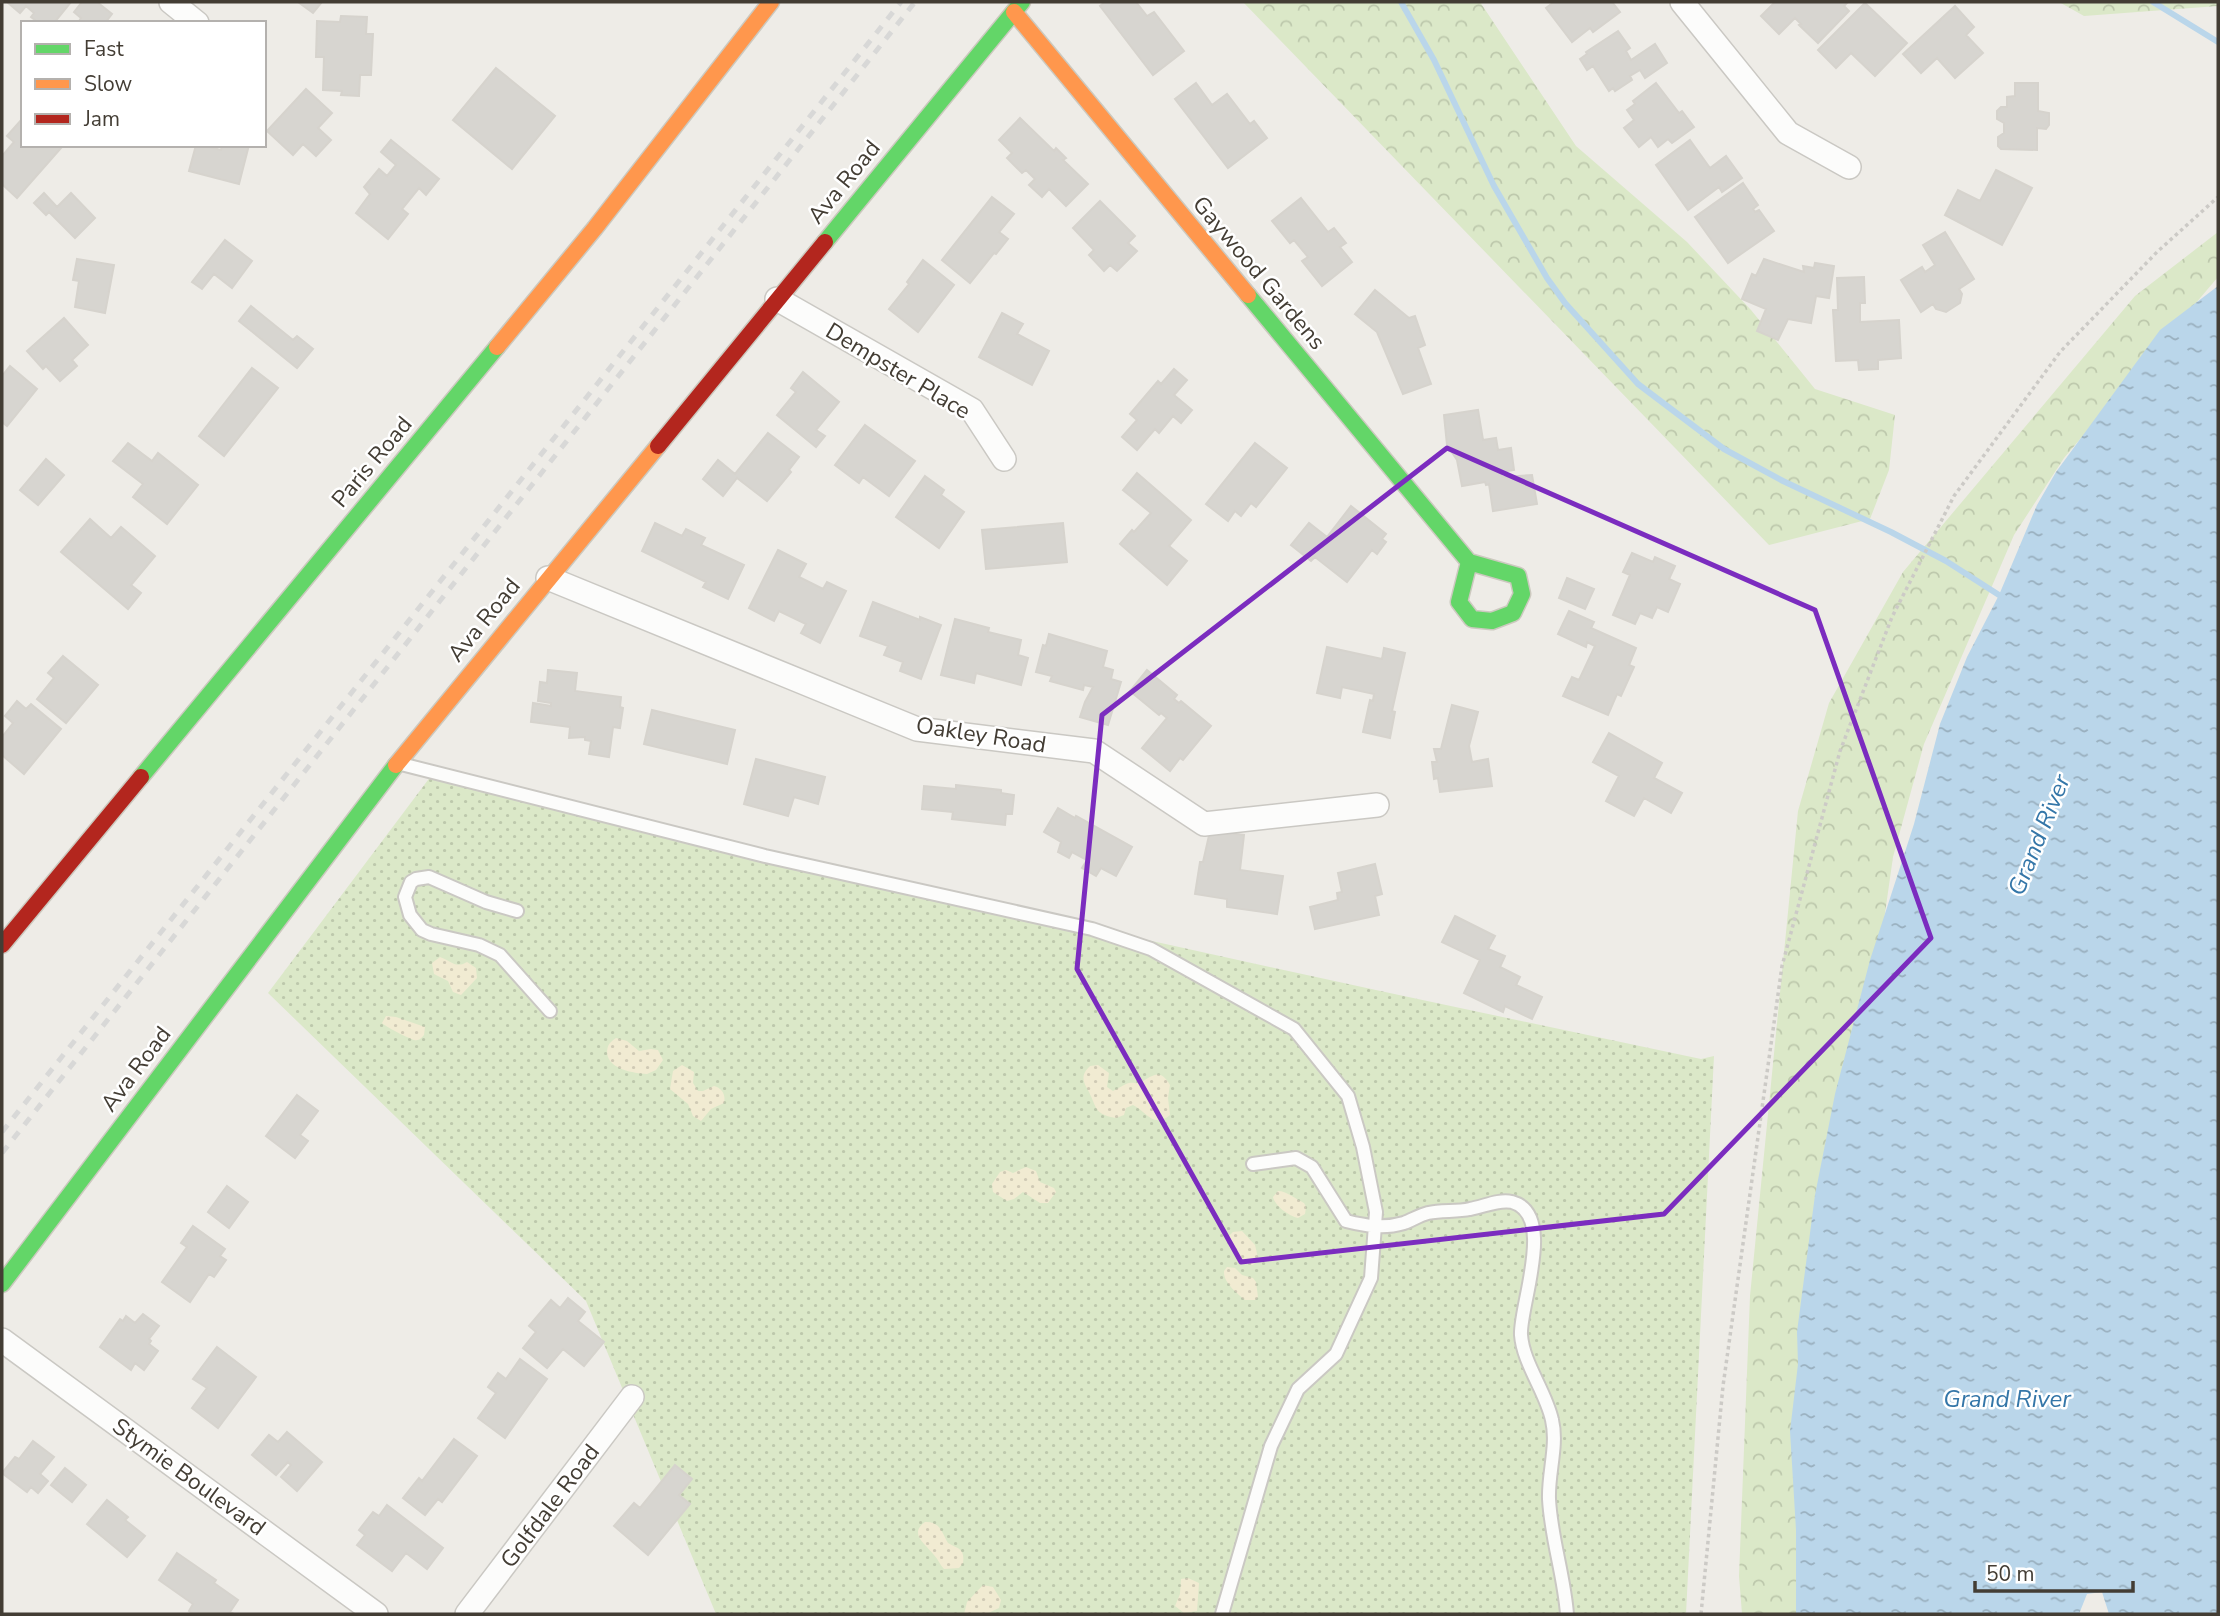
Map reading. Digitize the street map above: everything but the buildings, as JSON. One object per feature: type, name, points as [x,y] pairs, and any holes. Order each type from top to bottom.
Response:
[{"type":"street","points":[[171,2],[195,21]]},
{"type":"street","name":"Paris Road","points":[[2,945],[595,229],[771,2]]},
{"type":"street","points":[[1682,2],[1788,133],[1849,167]]},
{"type":"street","name":"Ava Road","points":[[2,1284],[398,763],[1018,7]]},
{"type":"street","name":"Gaywood Gardens","points":[[1018,7],[1469,562]]},
{"type":"street","name":"Dempster Place","points":[[777,299],[972,410],[1004,459]]},
{"type":"street","name":"Oakley Road","points":[[548,578],[917,729],[1094,751],[1204,824],[1377,805]]},
{"type":"street","name":"Stymie Boulevard","points":[[2,1340],[376,1614]]},
{"type":"street","name":"Golfdale Road","points":[[467,1614],[632,1397]]},
{"type":"lane","points":[[398,763],[765,856],[1091,929],[1150,949],[1294,1029],[1317,1054],[1348,1096],[1363,1147],[1376,1212],[1371,1279],[1336,1354],[1298,1389],[1271,1446],[1222,1614]]},
{"type":"lane","points":[[517,911],[486,902],[429,877],[411,882],[405,897],[410,915],[422,930],[478,945],[500,955],[550,1012]]},
{"type":"lane","points":[[1253,1164],[1296,1158],[1312,1167],[1346,1221],[1375,1226],[1388,1227],[1424,1214],[1454,1212],[1496,1202],[1513,1202],[1524,1210],[1532,1227],[1535,1245],[1534,1266],[1521,1336],[1553,1422],[1549,1497],[1567,1614]]},
{"type":"path","points":[[1701,1614],[1723,1386],[1783,966],[1840,751],[1892,617],[1954,496],[2060,352],[2157,252],[2218,197]]},
{"type":"highlighted area","points":[[1447,448],[1815,610],[1931,938],[1664,1214],[1241,1262],[1077,969],[1102,715]]},
{"type":"green space","points":[[1243,2],[1480,2],[1576,146],[1687,242],[1751,310],[1815,389],[1895,415],[1889,470],[1870,519],[1769,545]]},
{"type":"green space","points":[[2059,2],[2218,2],[2218,6],[2084,16]]},
{"type":"green space","points":[[2218,232],[2218,277],[2064,458],[2014,535],[1924,744],[1893,857],[1845,1195],[1801,1614],[1742,1614],[1739,1576],[1750,1296],[1798,811],[1829,703],[1903,572],[2135,296]]},
{"type":"green space","points":[[431,776],[1224,957],[1701,1059],[1714,1056],[1686,1614],[716,1614],[586,1301],[268,993]]},
{"type":"sand","points":[[440,957],[456,965],[467,962],[476,968],[477,978],[461,995],[453,992],[448,981],[434,974],[432,963]]},
{"type":"sand","points":[[386,1016],[425,1027],[424,1035],[416,1040],[387,1027],[382,1023]]},
{"type":"sand","points":[[616,1038],[627,1041],[639,1051],[658,1050],[663,1060],[656,1070],[647,1074],[617,1067],[607,1053],[609,1044]]},
{"type":"sand","points":[[682,1065],[694,1072],[693,1083],[698,1091],[714,1086],[724,1095],[724,1103],[711,1109],[701,1121],[693,1116],[688,1104],[670,1089],[673,1071]]},
{"type":"sand","points":[[1098,1065],[1109,1073],[1107,1087],[1113,1091],[1127,1084],[1139,1083],[1153,1075],[1163,1076],[1170,1085],[1170,1115],[1154,1120],[1133,1105],[1126,1108],[1124,1115],[1116,1118],[1100,1112],[1084,1079],[1090,1066]]},
{"type":"sand","points":[[1026,1167],[1036,1171],[1040,1182],[1054,1188],[1056,1192],[1048,1203],[1040,1203],[1023,1192],[1007,1201],[993,1192],[992,1184],[1000,1172],[1006,1170],[1013,1173]]},
{"type":"sand","points":[[1278,1191],[1304,1203],[1305,1214],[1298,1218],[1283,1210],[1273,1197]]},
{"type":"sand","points":[[1242,1231],[1255,1245],[1258,1258],[1253,1265],[1242,1263],[1229,1247],[1229,1236],[1233,1232]]},
{"type":"sand","points":[[1227,1267],[1235,1268],[1242,1275],[1253,1278],[1258,1297],[1255,1300],[1245,1300],[1231,1287],[1224,1275]]},
{"type":"sand","points":[[925,1522],[934,1523],[948,1543],[962,1552],[963,1563],[959,1568],[944,1569],[920,1539],[918,1531]]},
{"type":"sand","points":[[1188,1578],[1199,1583],[1197,1611],[1184,1613],[1175,1606],[1180,1594],[1181,1579]]},
{"type":"sand","points":[[983,1585],[993,1587],[1001,1600],[999,1608],[986,1614],[964,1614],[967,1602]]},
{"type":"water","name":"Grand River","points":[[2218,286],[2218,1614],[2109,1614],[2102,1592],[2087,1594],[2079,1614],[1796,1614],[1796,1530],[1790,1431],[1798,1364],[1797,1332],[1815,1195],[1835,1094],[1870,960],[1914,824],[1940,724],[1967,657],[1999,595],[2037,505],[2056,472],[2160,330]]},
{"type":"waterway","points":[[1401,2],[1434,60],[1494,186],[1547,278],[1565,303],[1638,384],[1724,449],[1946,561],[1999,595]]},
{"type":"waterway","points":[[2153,2],[2218,42]]},
{"type":"railway","points":[[2,1132],[901,2]]},
{"type":"railway","points":[[2,1153],[915,2]]},
{"type":"traffic: fast","points":[[825,242],[1022,2]]},
{"type":"traffic: fast","points":[[1248,295],[1469,562],[1518,576],[1522,594],[1513,613],[1492,621],[1472,619],[1459,602],[1469,562]]},
{"type":"traffic: fast","points":[[141,777],[497,347]]},
{"type":"traffic: fast","points":[[2,1284],[396,765]]},
{"type":"traffic: slow","points":[[497,347],[595,228],[771,2]]},
{"type":"traffic: slow","points":[[1014,12],[1248,295]]},
{"type":"traffic: slow","points":[[396,765],[658,446]]},
{"type":"traffic: jam","points":[[658,446],[825,242]]},
{"type":"traffic: jam","points":[[2,945],[141,777]]}]
